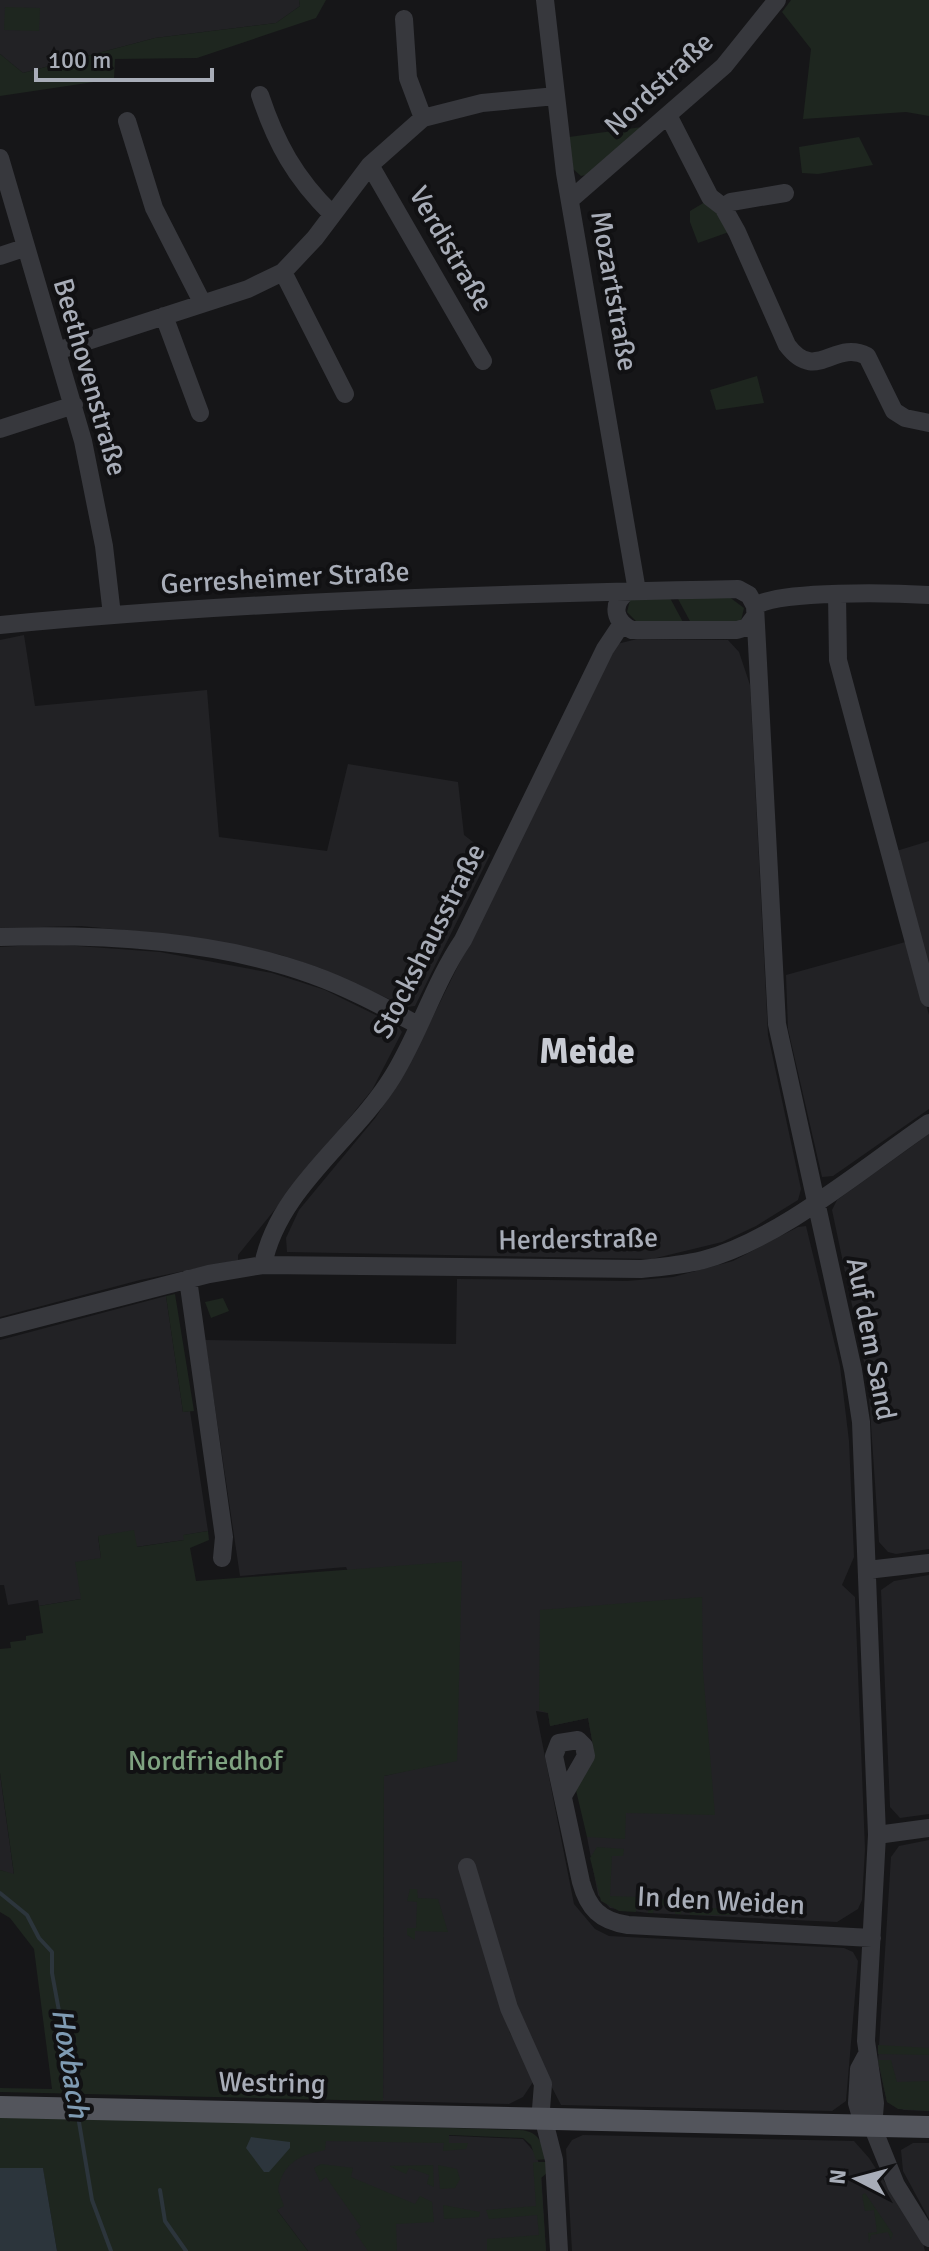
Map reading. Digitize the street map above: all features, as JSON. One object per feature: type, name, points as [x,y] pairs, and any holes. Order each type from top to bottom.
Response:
[{"type":"main road","name":"Westring","points":[[0,2107],[929,2127]]},
{"type":"street","name":"Mozartstraße","points":[[545,0],[570,200],[632,592]]},
{"type":"street","name":"Nordstraße","points":[[570,200],[724,66],[777,0]]},
{"type":"street","points":[[404,19],[408,78],[423,118]]},
{"type":"street","points":[[260,95],[287,161],[302,184],[332,214]]},
{"type":"street","points":[[57,351],[248,289],[283,272],[315,238],[370,165],[423,118],[482,103],[556,96]]},
{"type":"street","points":[[668,115],[710,197],[723,207],[787,345],[797,358],[805,362],[819,361],[845,351],[858,351],[867,356],[894,411],[905,418],[929,423]]},
{"type":"street","points":[[127,121],[154,208],[202,302]]},
{"type":"street","name":"Beethovenstraße","points":[[0,158],[24,248],[74,405],[95,496],[112,615]]},
{"type":"street","name":"Verdistraße","points":[[370,165],[483,361]]},
{"type":"street","points":[[723,207],[731,202],[785,193]]},
{"type":"street","points":[[0,256],[24,248]]},
{"type":"street","points":[[283,272],[345,394]]},
{"type":"street","points":[[164,316],[200,413]]},
{"type":"street","points":[[0,429],[74,405]]},
{"type":"street","name":"Gerresheimer Straße","points":[[0,625],[112,615],[632,592],[738,589],[753,606],[795,589],[831,594],[929,595]]},
{"type":"street","points":[[618,618],[617,603],[632,592]]},
{"type":"street","points":[[831,594],[838,660],[929,998]]},
{"type":"street","name":"Gerresheimer Straße","points":[[573,595],[640,631],[737,630]]},
{"type":"street","points":[[737,630],[747,627],[753,606]]},
{"type":"street","name":"Auf dem Sand","points":[[753,606],[757,685],[764,740],[777,1024],[857,1396],[877,1835],[866,2056],[859,2069],[857,2103],[861,2117],[873,2128]]},
{"type":"street","name":"Stockshausstraße","points":[[263,1265],[277,1221],[394,1075],[443,969],[463,940],[618,618]]},
{"type":"street","name":"Auf dem Sand","points":[[737,630],[757,685]]},
{"type":"street","points":[[0,937],[110,937],[171,944],[281,964],[329,982],[418,1025]]},
{"type":"street","name":"Herderstraße","points":[[0,1328],[188,1279],[263,1265],[590,1270],[673,1266],[729,1251],[815,1201],[929,1123]]},
{"type":"street","points":[[188,1279],[224,1537],[222,1558]]},
{"type":"street","points":[[867,1570],[929,1563]]},
{"type":"street","name":"In den Weiden","points":[[563,1796],[586,1901],[605,1919],[628,1925],[872,1938]]},
{"type":"street","points":[[877,1835],[929,1828]]},
{"type":"street","points":[[467,1867],[509,2008],[539,2073],[543,2119],[554,2160],[559,2251]]},
{"type":"street","points":[[873,2128],[896,2185],[929,2238]]},
{"type":"shaded area","points":[[0,0],[299,0],[300,6],[276,23],[155,38],[23,73],[0,54]]},
{"type":"shaded area","points":[[24,635],[35,706],[207,690],[219,837],[327,851],[348,764],[458,782],[464,835],[490,855],[415,1006],[407,1007],[320,968],[281,955],[176,935],[81,926],[0,928],[0,640]]},
{"type":"shaded area","points":[[637,639],[728,640],[739,652],[750,685],[768,1035],[801,1189],[798,1200],[756,1226],[722,1242],[652,1259],[287,1252],[286,1238],[299,1210],[376,1117],[408,1067],[617,644]]},
{"type":"shaded area","points":[[929,841],[929,981],[893,852]]},
{"type":"shaded area","points":[[909,941],[929,1015],[929,1109],[833,1176],[822,1177],[788,1029],[786,975]]},
{"type":"shaded area","points":[[50,944],[160,952],[272,973],[325,990],[398,1026],[402,1032],[372,1090],[238,1255],[238,1260],[140,1280],[0,1317],[0,947]]},
{"type":"shaded area","points":[[929,1134],[929,1549],[896,1554],[888,1552],[879,1542],[868,1381],[832,1210],[837,1200]]},
{"type":"shaded area","points":[[806,1226],[840,1366],[849,1441],[854,1557],[842,1585],[855,1597],[865,1849],[862,1900],[858,1909],[837,1922],[648,1913],[610,1908],[598,1895],[587,1837],[594,1751],[588,1718],[550,1726],[548,1713],[536,1711],[574,1904],[595,1929],[609,1936],[844,1948],[853,1952],[858,1961],[846,2101],[832,2111],[561,2105],[526,2037],[459,1869],[510,2033],[528,2063],[533,2082],[523,2097],[509,2104],[383,2101],[384,1776],[432,1765],[346,1567],[240,1576],[205,1340],[456,1344],[457,1279],[627,1281],[673,1277],[733,1261],[798,1227]]},
{"type":"shaded area","points":[[166,1296],[183,1412],[190,1411],[208,1531],[184,1535],[184,1540],[136,1547],[98,1536],[101,1558],[81,1599],[39,1606],[38,1600],[8,1605],[4,1585],[0,1585],[0,1340]]},
{"type":"shaded area","points":[[929,1575],[929,1814],[900,1818],[890,1807],[881,1590],[894,1581]]},
{"type":"shaded area","points":[[0,1774],[14,1875],[0,1870]]},
{"type":"shaded area","points":[[929,1840],[929,2111],[904,2110],[887,2102],[878,2062],[891,1857],[899,1846]]},
{"type":"shaded area","points":[[213,2125],[523,2139],[536,2154],[541,2171],[546,2251],[308,2251]]},
{"type":"shaded area","points":[[583,2135],[854,2141],[869,2158],[922,2239],[925,2251],[572,2251],[566,2149],[572,2140]]},
{"type":"shaded area","points":[[251,2137],[290,2142],[290,2148],[269,2172],[264,2172],[246,2148]]},
{"type":"shaded area","points":[[913,2143],[929,2143],[929,2219],[903,2171],[901,2150]]},
{"type":"shaded area","points":[[0,2168],[43,2168],[57,2251],[0,2251]]},
{"type":"green space","points":[[299,0],[326,0],[316,18],[197,58],[115,59],[114,79],[0,96],[0,54],[23,73],[155,38],[276,23],[300,6]]},
{"type":"green space","points":[[791,0],[929,0],[929,116],[906,112],[803,119],[811,49],[782,12]]},
{"type":"green space","points":[[5,7],[40,8],[39,31],[4,30]]},
{"type":"green space","points":[[642,127],[592,174],[581,176],[573,169],[569,137]]},
{"type":"green space","points":[[859,137],[873,165],[818,174],[802,173],[799,147]]},
{"type":"green space","points":[[705,202],[718,213],[729,232],[698,243],[690,222],[690,211]]},
{"type":"green space","points":[[757,376],[764,403],[716,410],[710,390]]},
{"type":"green space","points":[[728,596],[744,608],[741,621],[691,623],[677,597]]},
{"type":"green space","points":[[670,598],[684,624],[638,623],[627,612],[630,600]]},
{"type":"green space","points":[[175,1294],[194,1411],[183,1412],[166,1296]]},
{"type":"green space","points":[[223,1298],[229,1311],[211,1318],[205,1302]]},
{"type":"green space","name":"Nordfriedhof","points":[[134,1530],[137,1547],[184,1540],[183,1535],[208,1531],[209,1540],[190,1548],[196,1581],[462,1561],[457,1761],[384,1776],[383,2101],[0,2092],[0,2088],[52,2089],[34,1949],[10,1918],[0,1912],[0,1870],[14,1874],[0,1773],[0,1649],[11,1648],[10,1642],[26,1640],[26,1636],[43,1633],[39,1606],[81,1599],[75,1562],[101,1558],[98,1536]]},
{"type":"green space","points":[[702,1597],[703,1671],[715,1815],[626,1813],[625,1839],[587,1837],[575,1786],[594,1751],[588,1718],[550,1726],[548,1713],[539,1710],[540,1610]]},
{"type":"green space","points":[[597,1847],[624,1849],[623,1856],[612,1856],[610,1896],[637,1897],[636,1912],[619,1911],[601,1901],[590,1858]]},
{"type":"green space","points":[[410,1889],[417,1889],[418,1898],[438,1899],[448,1932],[415,1931],[415,1940],[407,1935],[407,1928],[416,1928],[417,1902],[407,1901]]},
{"type":"green space","points":[[649,1898],[682,1900],[681,1914],[675,1914],[676,1906],[655,1905],[653,1913],[648,1913]]},
{"type":"green space","points":[[690,1907],[731,1909],[731,1915],[690,1915]]},
{"type":"green space","points":[[878,2045],[929,2048],[929,2055],[878,2054]]},
{"type":"green space","points":[[878,2060],[891,2060],[897,2082],[929,2081],[929,2111],[898,2109],[887,2102]]},
{"type":"green space","points":[[0,2114],[520,2130],[536,2135],[547,2159],[536,2160],[531,2145],[523,2138],[449,2135],[449,2143],[468,2143],[466,2149],[443,2151],[444,2143],[326,2141],[325,2150],[300,2158],[288,2167],[278,2190],[284,2206],[277,2210],[308,2251],[57,2251],[43,2169],[0,2168]]},
{"type":"green space","points":[[547,2162],[548,2172],[541,2178],[546,2251],[487,2251],[487,2239],[539,2235],[537,2215],[489,2219],[486,2210],[536,2206],[533,2163]]},
{"type":"green space","points":[[321,2164],[353,2168],[351,2177],[415,2204],[420,2196],[432,2202],[434,2222],[396,2224],[397,2251],[368,2251],[355,2232],[361,2227],[326,2177],[320,2182],[314,2168]]},
{"type":"green space","points":[[433,2165],[434,2187],[427,2184],[429,2175],[409,2168],[406,2174],[389,2166]]},
{"type":"green space","points":[[438,2165],[457,2169],[460,2179],[455,2188],[440,2189]]},
{"type":"green space","points":[[865,2193],[893,2234],[891,2240],[888,2232],[871,2235],[869,2243],[868,2233],[877,2232],[874,2210],[865,2211],[862,2195]]},
{"type":"green space","points":[[443,2205],[480,2212],[479,2217],[444,2219]]},
{"type":"waterway","name":"Hoxbach","points":[[0,1893],[27,1915],[39,1938],[52,1952],[52,1973],[76,2103]]},
{"type":"waterway","name":"Hoxbach","points":[[78,2116],[92,2200],[111,2251]]},
{"type":"waterway","points":[[160,2190],[165,2221],[186,2251]]},
{"type":"district","name":"Meide","points":[[587,1051]]}]
